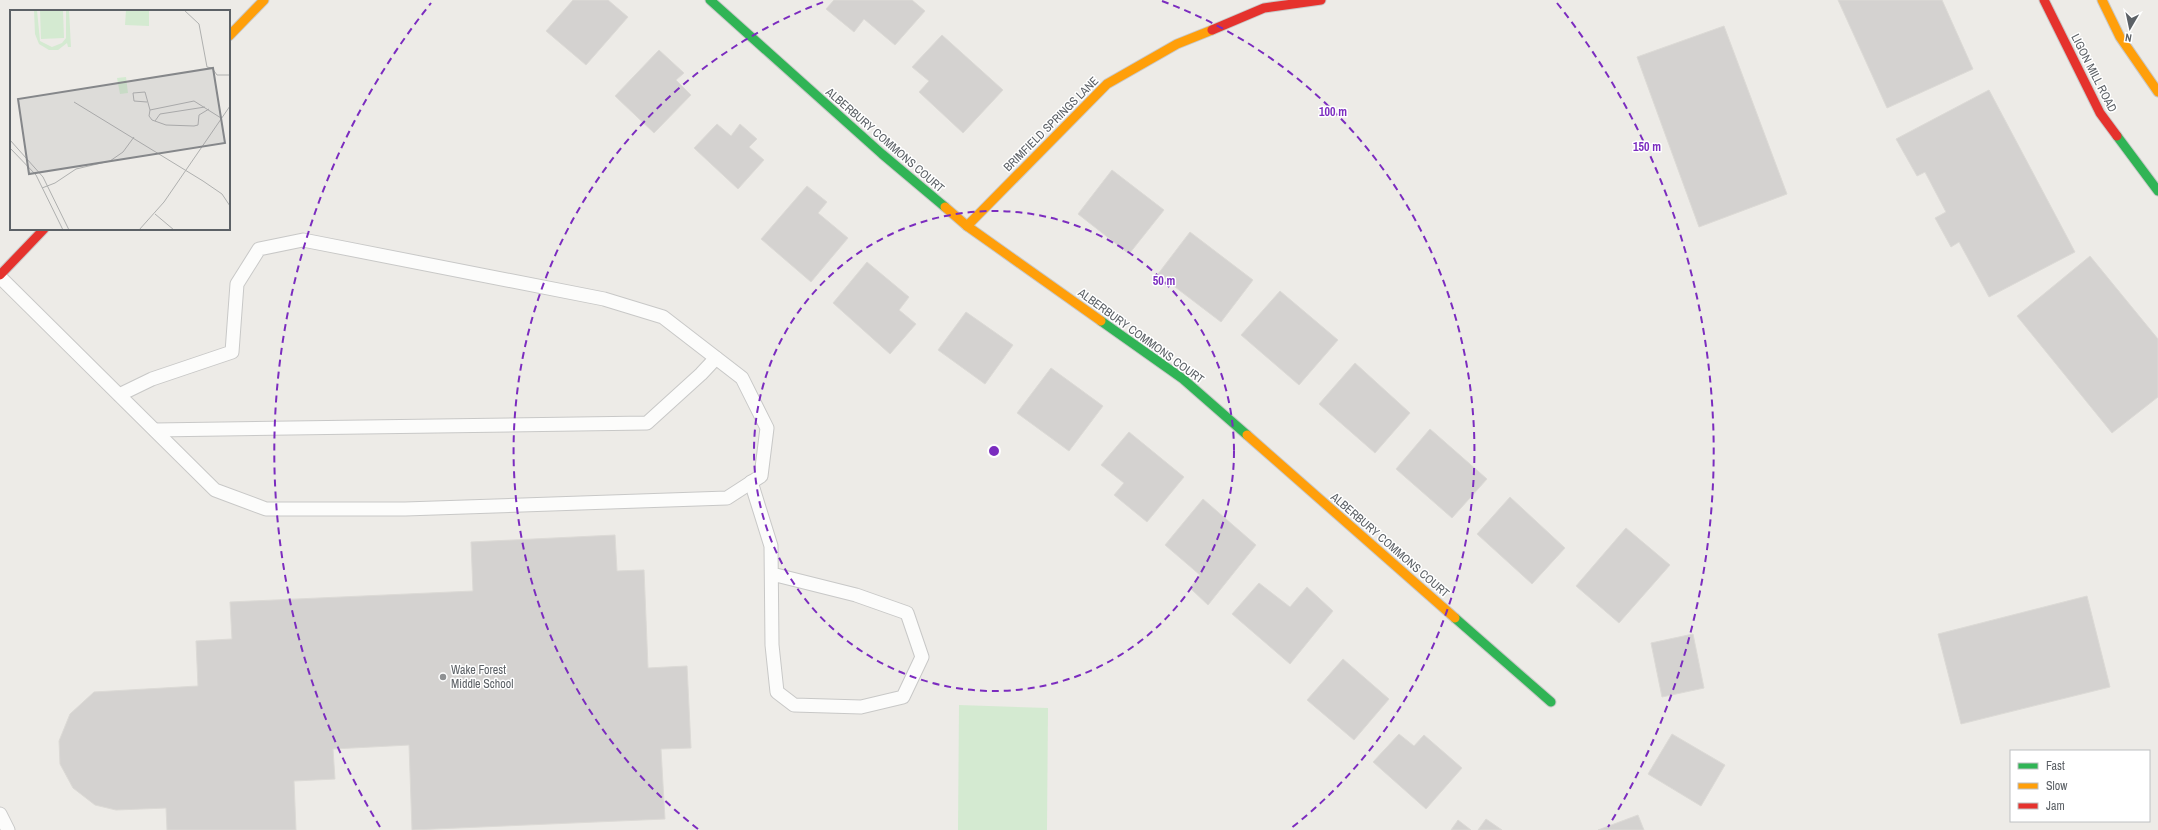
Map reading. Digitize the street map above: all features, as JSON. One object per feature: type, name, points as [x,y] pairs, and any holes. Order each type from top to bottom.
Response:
[{"type":"street","points":[[230,35],[264,0]]},
{"type":"street","name":"ALBERBURY COMMONS COURT","points":[[710,0],[882,154],[966,226],[1183,379],[1551,702]]},
{"type":"street","name":"BRIMFIELD SPRINGS LANE","points":[[966,226],[1107,84],[1177,44],[1264,8],[1321,0]]},
{"type":"street","name":"LIGON MILL ROAD","points":[[2044,0],[2100,113],[2158,191]]},
{"type":"street","points":[[2102,0],[2120,37],[2158,92]]},
{"type":"street","points":[[0,276],[43,230]]},
{"type":"lane","points":[[0,276],[119,395],[155,430],[214,490],[266,509],[405,509],[727,498],[761,476],[767,428],[742,378],[663,317],[604,299],[303,240],[259,249],[238,284],[232,352],[152,379],[119,395]]},
{"type":"lane","points":[[155,430],[647,423],[701,374],[716,358]]},
{"type":"lane","points":[[751,482],[771,546],[772,645],[777,692],[794,705],[862,707],[902,697],[922,657],[907,613],[856,595],[772,574]]},
{"type":"lane","points":[[0,814],[8,830]]},
{"type":"green space","points":[[959,705],[1048,708],[1047,830],[958,830]]},
{"type":"building","points":[[573,0],[608,0],[628,17],[586,65],[546,31]]},
{"type":"building","points":[[834,0],[912,0],[925,11],[895,45],[864,19],[854,32],[826,9]]},
{"type":"building","points":[[1838,0],[1942,0],[1973,69],[1887,108]]},
{"type":"building","points":[[1724,26],[1787,194],[1699,227],[1637,57]]},
{"type":"building","points":[[942,35],[1003,90],[963,133],[919,92],[929,81],[912,67]]},
{"type":"building","points":[[659,50],[684,73],[676,80],[691,95],[654,133],[615,96]]},
{"type":"building","points":[[1989,90],[2075,252],[1989,297],[1959,242],[1951,247],[1935,218],[1946,212],[1925,172],[1917,176],[1896,139]]},
{"type":"building","points":[[717,124],[731,136],[740,124],[757,139],[749,147],[764,160],[738,189],[694,148]]},
{"type":"building","points":[[1112,170],[1164,210],[1129,254],[1078,214]]},
{"type":"building","points":[[807,186],[827,202],[818,213],[848,238],[811,282],[761,239]]},
{"type":"building","points":[[1190,232],[1253,280],[1221,322],[1158,274]]},
{"type":"building","points":[[2090,256],[2158,339],[2158,397],[2112,433],[2017,316]]},
{"type":"building","points":[[867,262],[909,297],[899,310],[916,324],[890,354],[833,303]]},
{"type":"building","points":[[1280,291],[1338,340],[1299,385],[1241,335]]},
{"type":"building","points":[[966,312],[1013,345],[985,384],[938,350]]},
{"type":"building","points":[[1355,363],[1410,413],[1375,453],[1319,404]]},
{"type":"building","points":[[1051,368],[1103,406],[1069,451],[1017,413]]},
{"type":"building","points":[[1430,429],[1487,479],[1452,518],[1396,469]]},
{"type":"building","points":[[1129,432],[1184,477],[1147,522],[1114,495],[1124,483],[1101,465]]},
{"type":"building","points":[[1510,497],[1565,548],[1532,584],[1477,534]]},
{"type":"building","points":[[1203,499],[1256,545],[1208,605],[1190,588],[1200,575],[1165,545]]},
{"type":"building","points":[[1626,528],[1670,565],[1619,623],[1576,586]]},
{"type":"building","name":"Wake Forest Middle School","points":[[615,535],[617,571],[644,570],[648,668],[687,666],[691,748],[661,749],[665,819],[412,830],[409,745],[333,749],[335,779],[294,781],[296,830],[167,830],[166,808],[116,810],[95,805],[73,788],[60,764],[59,741],[70,714],[94,692],[198,686],[196,641],[232,639],[230,602],[473,591],[471,542]]},
{"type":"building","points":[[1259,583],[1290,607],[1307,587],[1333,611],[1290,664],[1232,614]]},
{"type":"building","points":[[2087,596],[2110,687],[1961,724],[1938,634]]},
{"type":"building","points":[[1693,634],[1704,688],[1662,697],[1651,643]]},
{"type":"building","points":[[1343,659],[1389,699],[1354,740],[1307,700]]},
{"type":"building","points":[[1399,734],[1414,746],[1424,735],[1462,768],[1426,809],[1373,762]]},
{"type":"building","points":[[1672,734],[1725,765],[1701,806],[1648,774]]},
{"type":"building","points":[[1638,815],[1644,830],[1598,830]]},
{"type":"building","points":[[1486,819],[1502,830],[1478,830]]},
{"type":"building","points":[[1458,820],[1471,830],[1451,830]]},
{"type":"traffic: fast","points":[[710,0],[882,154],[945,207]]},
{"type":"traffic: fast","points":[[2117,136],[2158,191]]},
{"type":"traffic: fast","points":[[1101,321],[1183,379],[1247,435]]},
{"type":"traffic: fast","points":[[1455,618],[1551,702]]},
{"type":"traffic: slow","points":[[230,35],[264,0]]},
{"type":"traffic: slow","points":[[2102,0],[2120,37],[2158,92]]},
{"type":"traffic: slow","points":[[967,226],[1107,84],[1177,44],[1212,30]]},
{"type":"traffic: slow","points":[[945,207],[967,226],[1101,321]]},
{"type":"traffic: slow","points":[[1247,435],[1455,618]]},
{"type":"traffic: jam","points":[[1212,30],[1264,8],[1321,0]]},
{"type":"traffic: jam","points":[[2044,0],[2100,113],[2117,136]]},
{"type":"traffic: jam","points":[[0,275],[43,230]]},
{"type":"place","name":"Wake Forest Middle School","points":[[443,677]]}]
